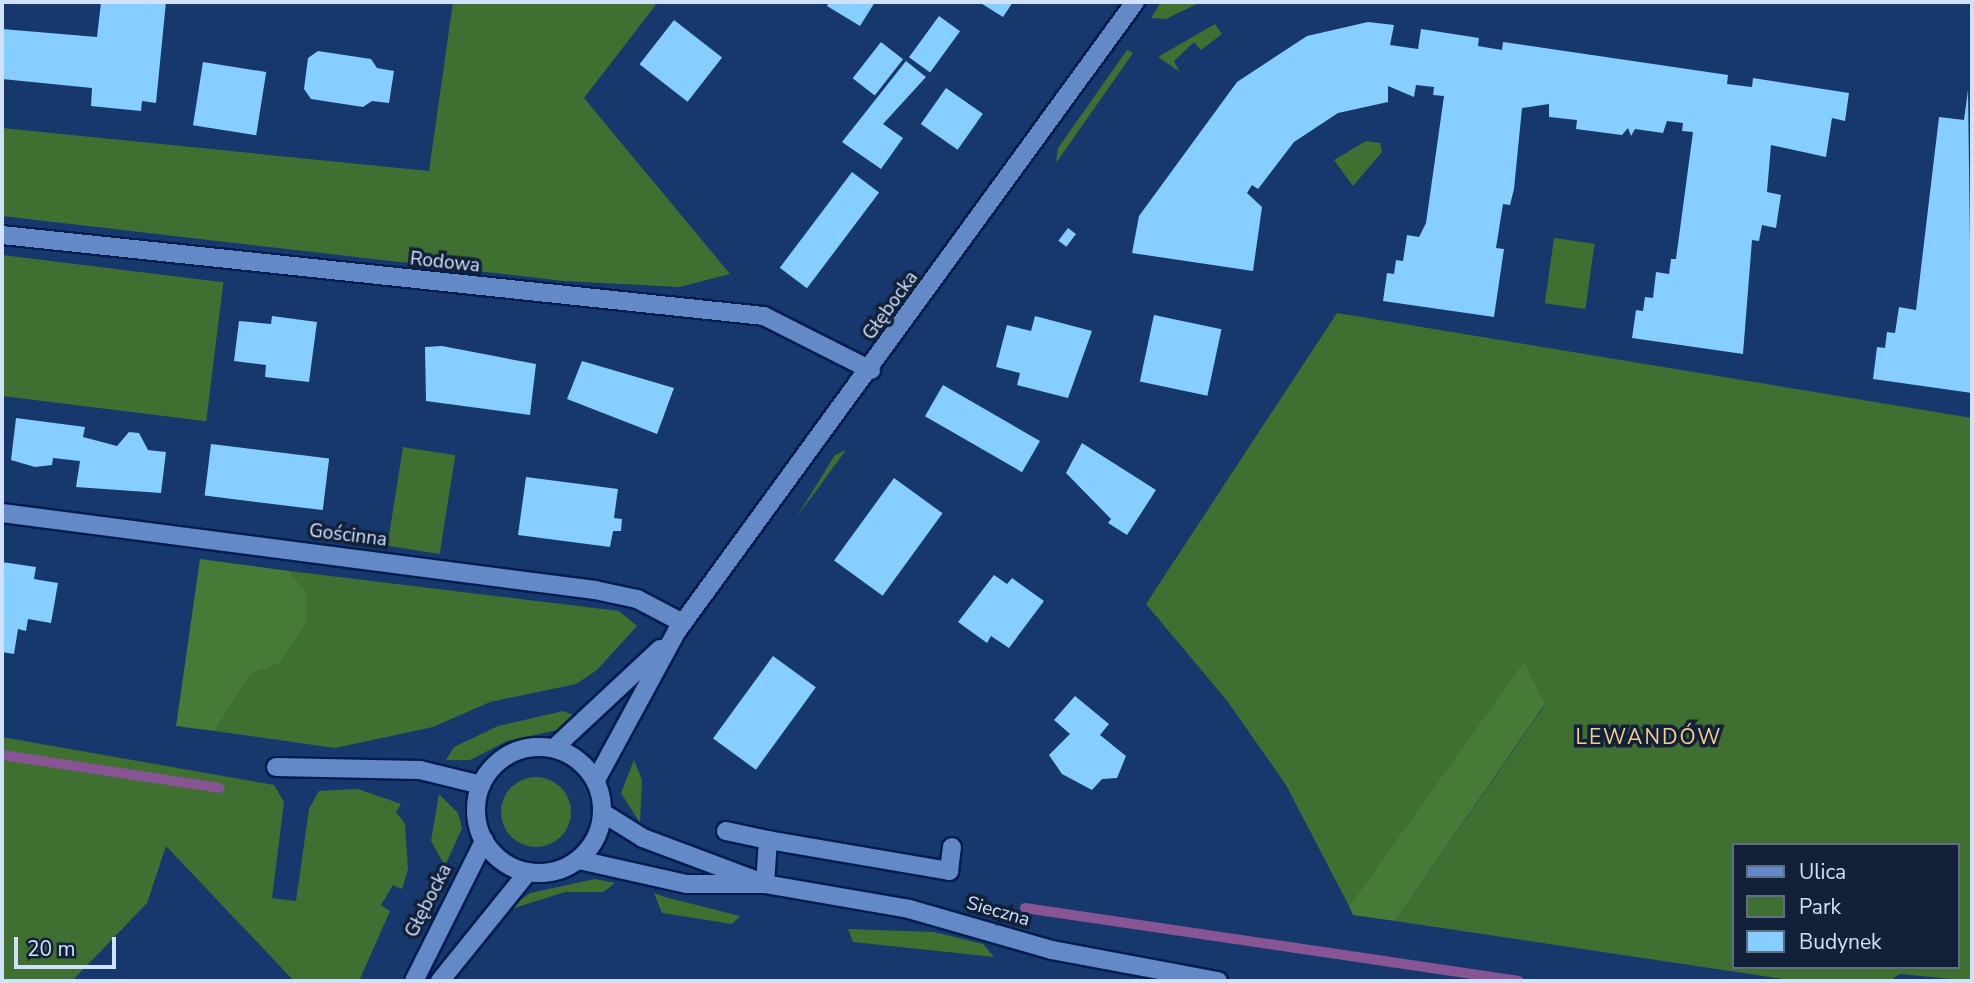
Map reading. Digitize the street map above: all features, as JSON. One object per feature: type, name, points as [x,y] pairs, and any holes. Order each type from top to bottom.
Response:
[{"type":"street","name":"Głębocka","points":[[596,780],[680,627],[871,370],[1135,2]]},
{"type":"street","name":"Rodowa","points":[[2,235],[764,316],[871,370]]},
{"type":"street","name":"Gościnna","points":[[2,513],[595,590],[637,599],[680,627]]},
{"type":"street","name":"Głębocka","points":[[554,748],[680,627]]},
{"type":"street","points":[[554,748],[578,760],[596,780],[603,813],[596,839],[579,860],[560,870],[528,872],[502,862],[484,841],[476,818],[481,785],[510,754],[554,748]]},
{"type":"street","points":[[276,767],[420,770],[481,785]]},
{"type":"street","name":"Sieczna","points":[[603,813],[643,838],[765,884]]},
{"type":"street","points":[[726,831],[949,871],[952,847]]},
{"type":"street","points":[[765,884],[768,840]]},
{"type":"street","name":"Głębocka","points":[[414,981],[484,841]]},
{"type":"street","name":"Sieczna","points":[[579,860],[686,884],[765,884],[909,909],[1052,950],[1218,981]]},
{"type":"street","points":[[440,981],[528,872]]},
{"type":"green space","points":[[453,2],[658,2],[584,98],[730,274],[679,287],[564,281],[2,216],[2,128],[429,171]]},
{"type":"green space","points":[[1161,2],[1201,2],[1166,19],[1151,18]]},
{"type":"green space","points":[[1215,24],[1222,34],[1201,50],[1194,42],[1174,61],[1180,72],[1158,57]]},
{"type":"green space","points":[[1127,50],[1133,53],[1056,163],[1058,148]]},
{"type":"green space","points":[[1366,141],[1380,143],[1382,152],[1353,186],[1334,160]]},
{"type":"green space","points":[[1554,238],[1595,244],[1585,309],[1545,303]]},
{"type":"green space","points":[[2,255],[223,282],[206,421],[2,396]]},
{"type":"green space","points":[[1337,313],[1972,418],[1972,981],[1900,974],[1889,981],[1797,981],[1395,921],[1545,705],[1524,663],[1349,906],[1286,785],[1228,702],[1146,604]]},
{"type":"green space","points":[[403,447],[455,455],[440,554],[387,546]]},
{"type":"green space","points":[[846,450],[796,518],[835,455]]},
{"type":"green space","points":[[200,559],[289,571],[306,591],[307,621],[279,664],[251,674],[215,731],[176,726]]},
{"type":"green space","points":[[289,571],[619,611],[637,626],[597,670],[576,684],[490,702],[433,727],[335,748],[215,731],[251,674],[279,664],[306,591]]},
{"type":"green space","points":[[1524,662],[1545,704],[1395,921],[1353,915],[1349,906]]},
{"type":"green space","points":[[563,711],[576,716],[557,730],[507,741],[470,760],[446,760],[454,747],[498,726]]},
{"type":"green space","points":[[2,737],[274,785],[284,802],[272,898],[296,901],[309,809],[319,791],[358,789],[401,804],[396,812],[405,824],[408,869],[402,889],[393,885],[381,905],[390,911],[359,981],[294,981],[166,846],[147,903],[72,981],[2,981]]},
{"type":"green space","points":[[634,760],[642,780],[640,823],[621,793]]},
{"type":"green space","points":[[543,777],[556,783],[565,792],[569,798],[569,826],[561,837],[550,845],[529,847],[511,837],[503,826],[501,805],[511,787],[522,779]]},
{"type":"green space","points":[[439,794],[458,813],[462,828],[445,866],[431,841]]},
{"type":"green space","points":[[595,879],[615,883],[603,892],[565,892],[505,911],[530,893]]},
{"type":"green space","points":[[654,893],[740,916],[732,924],[662,913]]},
{"type":"green space","points":[[848,929],[934,932],[983,944],[994,957],[853,942]]},
{"type":"building","points":[[101,2],[166,2],[156,103],[142,101],[141,111],[91,106],[92,88],[2,79],[2,29],[97,37]]},
{"type":"building","points":[[829,2],[875,2],[860,26],[827,6]]},
{"type":"building","points":[[979,2],[1013,2],[1003,17]]},
{"type":"building","points":[[939,16],[960,31],[930,73],[909,57]]},
{"type":"building","points":[[674,20],[722,58],[688,102],[640,64]]},
{"type":"building","points":[[1368,22],[1394,25],[1390,45],[1418,49],[1421,29],[1479,38],[1478,46],[1502,50],[1503,42],[1728,75],[1727,84],[1752,87],[1753,78],[1849,93],[1845,121],[1832,118],[1826,157],[1771,145],[1767,192],[1781,195],[1776,228],[1762,225],[1759,241],[1752,240],[1743,354],[1632,338],[1636,310],[1643,311],[1645,297],[1653,298],[1656,272],[1669,274],[1671,259],[1676,259],[1693,132],[1682,131],[1683,123],[1667,121],[1663,133],[1635,129],[1631,136],[1628,128],[1622,135],[1576,129],[1577,120],[1549,117],[1549,104],[1522,108],[1514,189],[1510,205],[1503,204],[1496,248],[1504,249],[1494,317],[1383,301],[1387,273],[1394,274],[1396,260],[1403,261],[1407,235],[1419,237],[1426,223],[1444,96],[1433,95],[1434,87],[1416,85],[1414,97],[1388,86],[1388,102],[1338,113],[1294,142],[1258,189],[1252,185],[1247,193],[1262,207],[1253,271],[1132,253],[1139,216],[1237,82],[1307,36]]},
{"type":"building","points":[[881,42],[903,59],[875,95],[853,78]]},
{"type":"building","points":[[318,51],[371,59],[377,68],[394,71],[389,103],[372,101],[363,107],[311,99],[304,89],[308,58]]},
{"type":"building","points":[[906,61],[926,77],[883,124],[903,138],[881,169],[842,142]]},
{"type":"building","points":[[203,62],[266,72],[256,135],[193,125]]},
{"type":"building","points":[[946,88],[983,114],[958,150],[921,124]]},
{"type":"building","points":[[1968,90],[1972,393],[1873,379],[1877,347],[1885,348],[1887,332],[1895,333],[1899,307],[1916,310],[1939,117],[1964,120]]},
{"type":"building","points":[[852,172],[879,192],[807,288],[780,268]]},
{"type":"building","points":[[1068,228],[1076,234],[1066,247],[1058,241]]},
{"type":"building","points":[[1154,315],[1221,329],[1207,396],[1140,382]]},
{"type":"building","points":[[272,316],[317,322],[309,382],[265,377],[266,365],[234,361],[239,321],[271,324]]},
{"type":"building","points":[[1035,316],[1092,331],[1068,398],[1017,385],[1020,373],[996,367],[1007,325],[1031,331]]},
{"type":"building","points":[[442,346],[536,364],[530,415],[426,401],[425,347]]},
{"type":"building","points":[[582,361],[674,388],[657,434],[567,399]]},
{"type":"building","points":[[943,385],[1040,441],[1022,472],[925,416]]},
{"type":"building","points":[[16,418],[85,427],[83,437],[117,446],[129,432],[139,433],[148,450],[166,452],[161,493],[76,487],[80,461],[53,458],[52,465],[35,467],[11,460]]},
{"type":"building","points":[[1082,443],[1156,490],[1127,535],[1108,523],[1111,519],[1066,473]]},
{"type":"building","points":[[211,444],[329,459],[323,510],[205,496]]},
{"type":"building","points":[[526,477],[618,489],[614,518],[622,519],[621,531],[613,531],[610,547],[518,535]]},
{"type":"building","points":[[894,478],[943,513],[883,596],[834,561]]},
{"type":"building","points":[[2,562],[36,567],[34,579],[58,583],[51,623],[28,619],[26,631],[18,629],[14,654],[2,652]]},
{"type":"building","points":[[994,575],[1007,584],[1012,578],[1044,601],[1009,648],[991,636],[987,643],[958,622]]},
{"type":"building","points":[[773,656],[816,687],[756,770],[713,739]]},
{"type":"building","points":[[1075,696],[1109,724],[1100,735],[1126,756],[1117,778],[1102,779],[1092,790],[1062,774],[1049,755],[1070,734],[1054,720]]},
{"type":"waterway","points":[[2,755],[220,788]]},
{"type":"waterway","points":[[1025,908],[1519,981]]},
{"type":"district","name":"LEWANDÓW","points":[[1649,737]]}]
